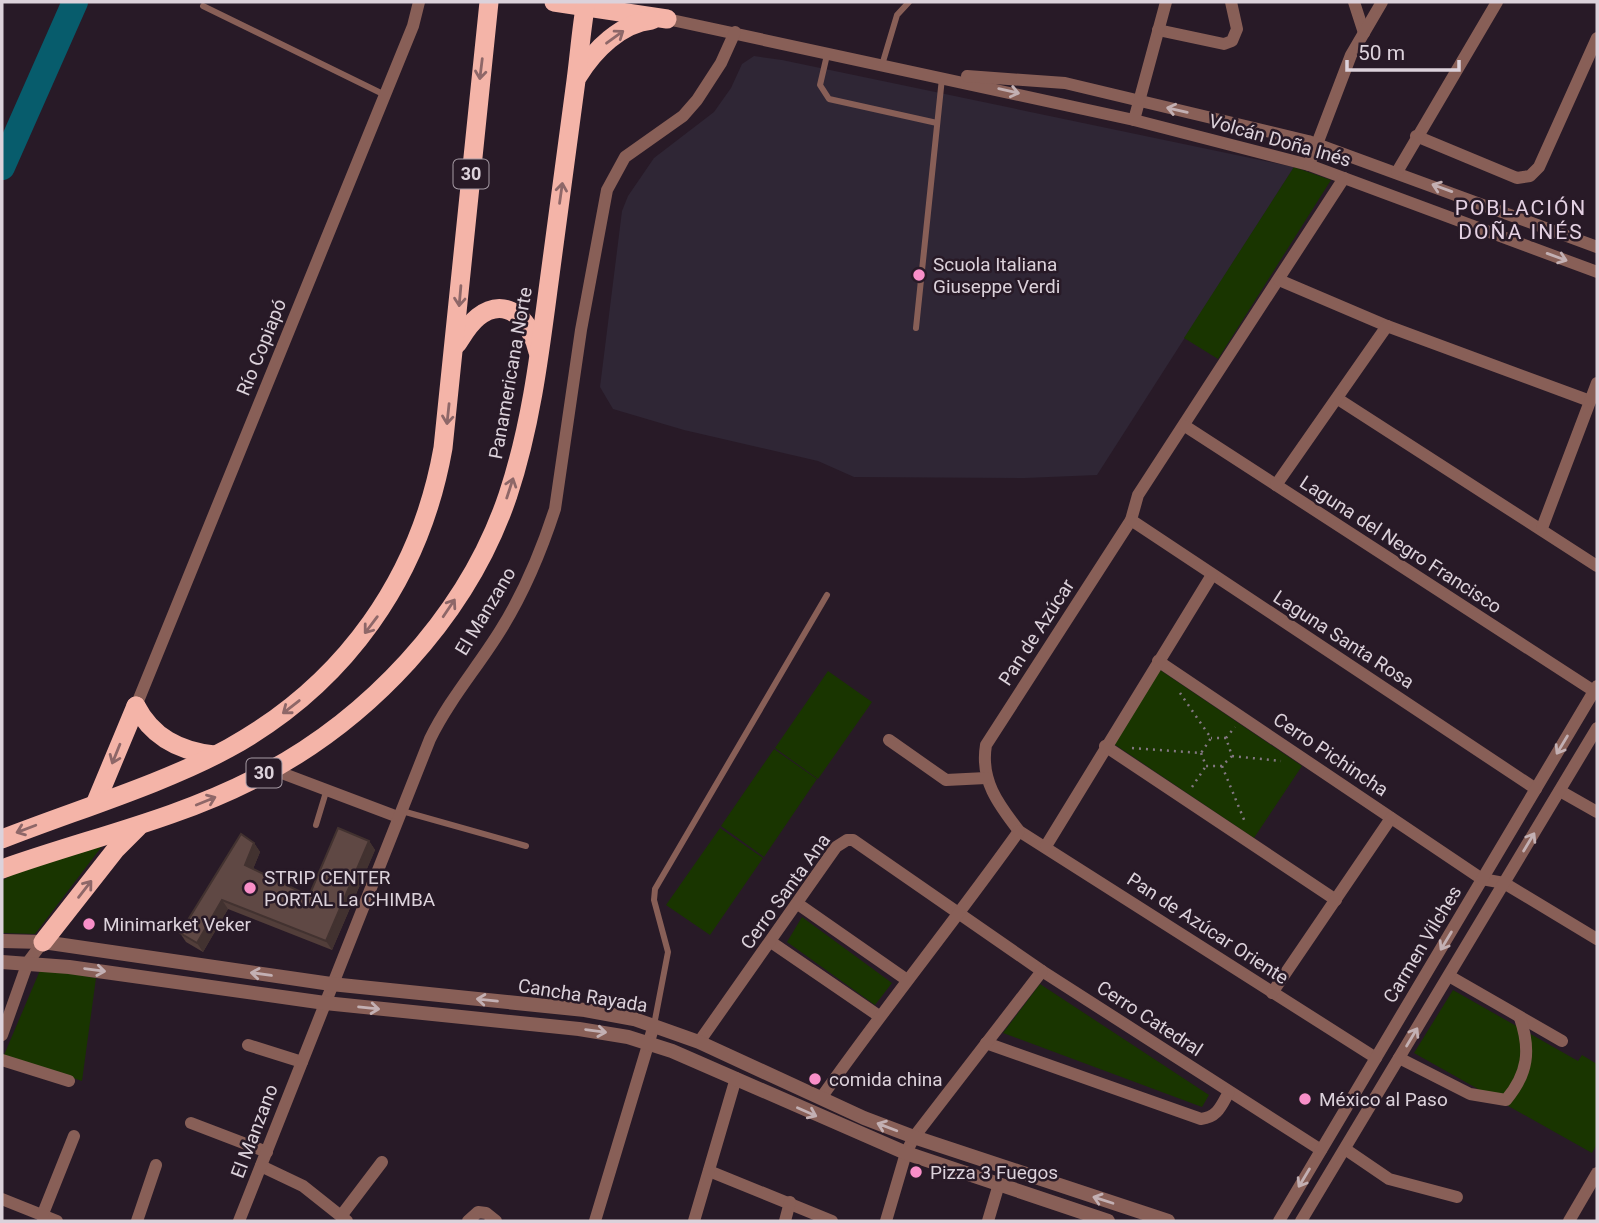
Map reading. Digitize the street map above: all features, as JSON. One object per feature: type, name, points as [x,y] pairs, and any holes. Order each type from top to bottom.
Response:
[{"type":"highway","name":"30","points":[[2,839],[214,755],[284,712],[330,673],[362,638],[394,591],[426,518],[447,425],[489,2]]},
{"type":"highway","points":[[554,2],[585,4],[667,19]]},
{"type":"highway","points":[[637,2],[667,19]]},
{"type":"highway","name":"Panamericana Norte","points":[[142,823],[204,802],[271,769],[323,736],[372,697],[425,641],[484,551],[507,498],[519,461],[539,360],[585,4]]},
{"type":"highway","points":[[577,78],[597,51],[623,30],[643,21],[667,19]]},
{"type":"highway","points":[[455,346],[477,318],[491,311],[506,310],[520,316],[530,327],[539,360]]},
{"type":"highway","points":[[136,706],[146,723],[161,737],[180,747],[214,755]]},
{"type":"highway","points":[[96,802],[136,706]]},
{"type":"highway","name":"30","points":[[2,869],[142,823]]},
{"type":"highway","points":[[43,942],[116,849],[142,823]]},
{"type":"street","name":"Río Copiapó","points":[[136,706],[413,26],[419,2]]},
{"type":"street","points":[[1134,120],[1166,2]]},
{"type":"street","points":[[1158,30],[1224,44],[1232,41],[1237,29],[1231,2]]},
{"type":"street","points":[[1354,2],[1364,33]]},
{"type":"street","points":[[1309,165],[1351,55],[1382,2]]},
{"type":"street","points":[[1397,172],[1497,2]]},
{"type":"street","name":"Volcán Doña Inés","points":[[667,19],[735,32],[827,55],[943,76],[1134,120],[1309,165],[1597,272]]},
{"type":"street","name":"El Manzano","points":[[239,1221],[399,814],[442,716],[513,610],[546,536],[555,509],[581,330],[611,179],[635,147],[683,116],[697,100],[722,63],[735,32]]},
{"type":"street","points":[[1416,136],[1517,178],[1530,176],[1539,167],[1597,38]]},
{"type":"street","name":"Volcán Doña Inés","points":[[943,76],[1065,83],[1317,144],[1597,247]]},
{"type":"street","name":"Pan de Azúcar","points":[[1019,831],[992,794],[983,762],[985,745],[1131,520],[1138,495],[1344,178]]},
{"type":"street","points":[[1279,280],[1387,326],[1590,401]]},
{"type":"street","points":[[1276,485],[1387,326]]},
{"type":"street","points":[[1542,527],[1597,383]]},
{"type":"street","points":[[1338,399],[1542,527],[1597,566]]},
{"type":"street","name":"Laguna del Negro Francisco","points":[[1185,426],[1596,690]]},
{"type":"street","name":"Laguna Santa Rosa","points":[[1131,520],[1536,789]]},
{"type":"street","points":[[1046,846],[1212,575]]},
{"type":"street","name":"Cerro Pichincha","points":[[1158,661],[1482,879]]},
{"type":"street","name":"Carmen Vilches","points":[[1279,1221],[1596,690]]},
{"type":"street","name":"Carmen Vilches","points":[[1301,1221],[1597,728]]},
{"type":"street","points":[[889,740],[946,779],[986,778]]},
{"type":"street","points":[[1105,746],[1336,900]]},
{"type":"street","points":[[271,769],[326,792],[399,814]]},
{"type":"street","points":[[1560,791],[1597,812]]},
{"type":"street","points":[[1272,993],[1391,818]]},
{"type":"street","points":[[821,1098],[879,1016],[959,915],[1019,831]]},
{"type":"street","name":"Pan de Azúcar Oriente","points":[[1019,831],[1376,1058]]},
{"type":"street","name":"Cerro Santa Ana","points":[[699,1042],[836,847],[848,839],[959,915]]},
{"type":"street","points":[[1482,879],[1504,883],[1597,939]]},
{"type":"street","points":[[798,904],[907,980]]},
{"type":"street","name":"Cerro Catedral","points":[[959,915],[1321,1150]]},
{"type":"street","name":"Cancha Rayada","points":[[2,942],[43,942],[331,984],[585,1010],[654,1025],[699,1042],[914,1137],[1168,1221]]},
{"type":"street","points":[[2,1035],[28,962],[43,942]]},
{"type":"street","points":[[771,942],[879,1016]]},
{"type":"street","name":"Cancha Rayada","points":[[2,962],[28,962],[325,1003],[579,1029],[648,1043],[736,1078],[906,1153],[999,1184],[1074,1216],[1108,1221]]},
{"type":"street","points":[[886,1221],[906,1153],[914,1137],[1042,971]]},
{"type":"street","points":[[1448,976],[1562,1041]]},
{"type":"street","points":[[1399,1058],[1470,1094],[1506,1100],[1525,1071],[1528,1053],[1520,1018]]},
{"type":"street","points":[[595,1221],[654,1025]]},
{"type":"street","points":[[986,1043],[1201,1119],[1212,1118],[1218,1113],[1229,1092]]},
{"type":"street","points":[[248,1045],[302,1062]]},
{"type":"street","points":[[2,1060],[69,1081]]},
{"type":"street","points":[[694,1221],[736,1078]]},
{"type":"street","points":[[191,1123],[267,1152]]},
{"type":"street","points":[[43,1216],[74,1136]]},
{"type":"street","points":[[1345,1149],[1389,1179],[1457,1197]]},
{"type":"street","points":[[261,1166],[303,1186],[344,1219],[382,1162]]},
{"type":"street","points":[[137,1221],[156,1165]]},
{"type":"street","points":[[709,1171],[832,1221]]},
{"type":"street","points":[[1569,1221],[1597,1173]]},
{"type":"street","points":[[988,1221],[999,1184]]},
{"type":"street","points":[[2,1199],[57,1221]]},
{"type":"street","points":[[785,1221],[790,1202]]},
{"type":"street","points":[[468,1221],[478,1212],[486,1213],[496,1221]]},
{"type":"lane","points":[[882,65],[897,15],[908,2]]},
{"type":"lane","points":[[203,6],[385,94]]},
{"type":"lane","points":[[827,55],[820,85],[829,99],[937,123]]},
{"type":"lane","points":[[916,328],[943,76]]},
{"type":"lane","points":[[654,1025],[668,952],[654,900],[655,889],[827,595]]},
{"type":"lane","points":[[316,825],[326,792]]},
{"type":"lane","points":[[399,814],[526,846]]},
{"type":"path","points":[[1173,683],[1210,738]]},
{"type":"path","points":[[1200,753],[1210,738]]},
{"type":"path","points":[[1210,738],[1226,738],[1232,756]]},
{"type":"path","points":[[1132,748],[1200,753]]},
{"type":"path","points":[[1200,753],[1206,766]]},
{"type":"path","points":[[1232,756],[1285,762]]},
{"type":"path","points":[[1206,766],[1222,766],[1232,756]]},
{"type":"path","points":[[1184,799],[1206,766]]},
{"type":"path","points":[[1222,766],[1256,847]]},
{"type":"shaded area","name":"Scuola Italiana Giuseppe Verdi","points":[[754,56],[1294,167],[1097,475],[1025,478],[854,477],[818,461],[684,430],[613,409],[600,387],[622,211],[628,196],[654,158],[714,112],[731,88],[742,64]]},
{"type":"green space","points":[[1294,167],[1331,180],[1218,359],[1184,338]]},
{"type":"green space","points":[[1160,670],[1302,766],[1254,838],[1114,744]]},
{"type":"green space","points":[[828,671],[872,702],[818,779],[775,748]]},
{"type":"green space","points":[[774,749],[817,779],[764,857],[721,826]]},
{"type":"green space","points":[[720,828],[763,858],[710,935],[666,905]]},
{"type":"green space","points":[[106,841],[35,934],[2,933],[2,881],[22,868]]},
{"type":"green space","points":[[802,917],[892,983],[875,1005],[787,942]]},
{"type":"green space","points":[[41,968],[96,978],[82,1081],[4,1055]]},
{"type":"green space","points":[[1040,984],[1209,1095],[1202,1107],[1003,1033]]},
{"type":"green space","points":[[1453,990],[1578,1061],[1582,1055],[1597,1064],[1597,1144],[1592,1153],[1414,1053]]},
{"type":"building","points":[[338,828],[369,841],[326,941],[222,900],[197,943],[180,933],[241,834],[254,843],[245,865],[309,896]]},
{"type":"waterway","name":"Río Copiapó","points":[[2,167],[75,2]]},
{"type":"place","name":"Scuola Italiana Giuseppe Verdi","points":[[919,275]]},
{"type":"place","name":"STRIP CENTER PORTAL La CHIMBA","points":[[250,888]]},
{"type":"place","name":"Minimarket Veker","points":[[89,924]]},
{"type":"place","name":"comida china","points":[[815,1079]]},
{"type":"place","name":"México al Paso","points":[[1305,1099]]},
{"type":"place","name":"Pizza 3 Fuegos","points":[[916,1172]]},
{"type":"district","name":"POBLACIÓN DOÑA INÉS","points":[[1521,220]]}]
